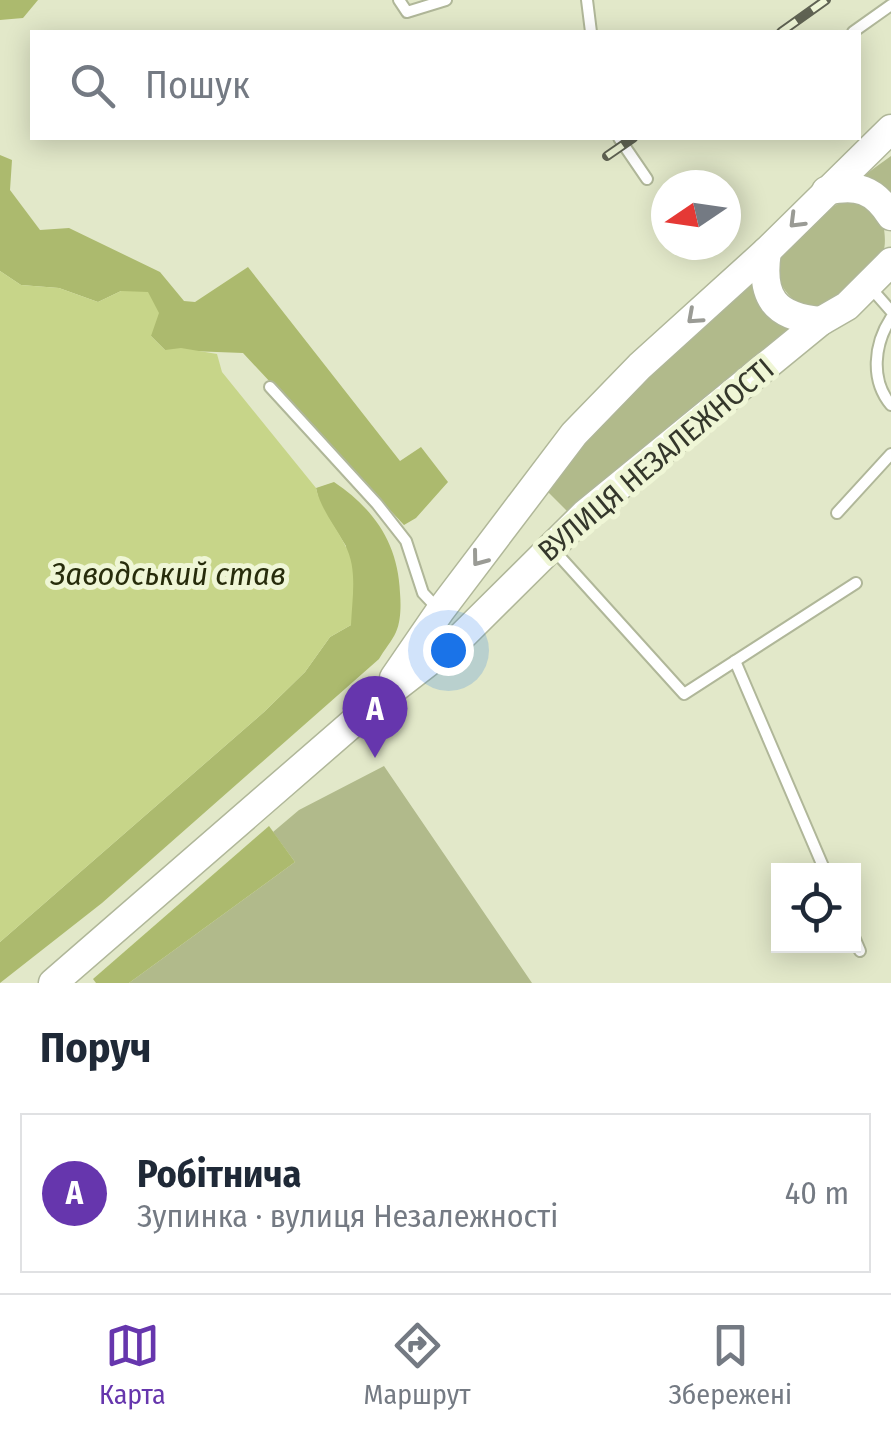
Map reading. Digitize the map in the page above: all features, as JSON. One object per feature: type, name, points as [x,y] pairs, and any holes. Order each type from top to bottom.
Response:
[{"type":"main road","points":[[826,191],[891,129]]},
{"type":"main road","points":[[826,191],[891,144]]},
{"type":"main road","points":[[826,191],[863,188],[882,202],[891,216]]},
{"type":"main road","name":"ВУЛИЦЯ НЕЗАЛЕЖНОСТІ","points":[[378,701],[440,611],[574,434],[640,366],[826,191]]},
{"type":"main road","points":[[766,251],[765,280],[781,312],[795,319],[821,322]]},
{"type":"main road","name":"ВУЛИЦЯ НЕЗАЛЕЖНОСТІ","points":[[53,983],[378,701],[462,636],[586,513],[821,322],[848,306],[891,262]]},
{"type":"lane","points":[[398,0],[407,12],[446,0]]},
{"type":"lane","points":[[587,0],[591,30]]},
{"type":"lane","points":[[856,30],[891,5]]},
{"type":"lane","points":[[621,140],[647,179]]},
{"type":"lane","points":[[870,286],[891,314],[881,334],[876,360],[891,406]]},
{"type":"lane","points":[[270,387],[406,540],[423,593],[440,611]]},
{"type":"lane","points":[[837,512],[891,454]]},
{"type":"lane","points":[[552,547],[684,694],[856,583]]},
{"type":"lane","points":[[735,661],[822,863]]},
{"type":"shaded area","points":[[0,0],[38,0],[23,18],[0,20]]},
{"type":"shaded area","points":[[0,155],[12,160],[10,190],[40,230],[69,228],[160,272],[184,301],[195,302],[248,267],[400,461],[421,447],[448,482],[416,518],[404,525],[243,353],[165,350],[150,335],[121,291],[98,302],[59,288],[21,285],[0,271]]},
{"type":"shaded area","points":[[891,156],[891,197],[862,177]]},
{"type":"shaded area","points":[[844,201],[859,203],[883,223],[883,254],[853,287],[832,302],[810,307],[800,304],[781,284],[779,262],[804,233]]},
{"type":"shaded area","points":[[750,274],[763,309],[794,331],[573,517],[547,491],[584,441]]},
{"type":"shaded area","points":[[334,482],[372,516],[394,558],[400,618],[379,659],[102,903],[0,983],[0,942],[264,712],[305,672],[330,637],[351,625],[346,546],[320,505],[316,488]]},
{"type":"shaded area","points":[[384,766],[532,983],[129,983],[295,862],[273,832],[299,810]]},
{"type":"shaded area","points":[[269,826],[295,862],[129,983],[96,983],[93,979]]},
{"type":"water","name":"Заводський став","points":[[0,271],[21,285],[59,288],[98,302],[121,291],[148,292],[159,313],[151,336],[165,350],[181,348],[217,354],[222,372],[316,488],[349,554],[353,584],[351,625],[330,637],[305,672],[0,942]]},
{"type":"railway","points":[[784,30],[826,0]]},
{"type":"railway","points":[[607,156],[630,140]]},
{"type":"place","name":"Робітнича","points":[[375,758]]}]
